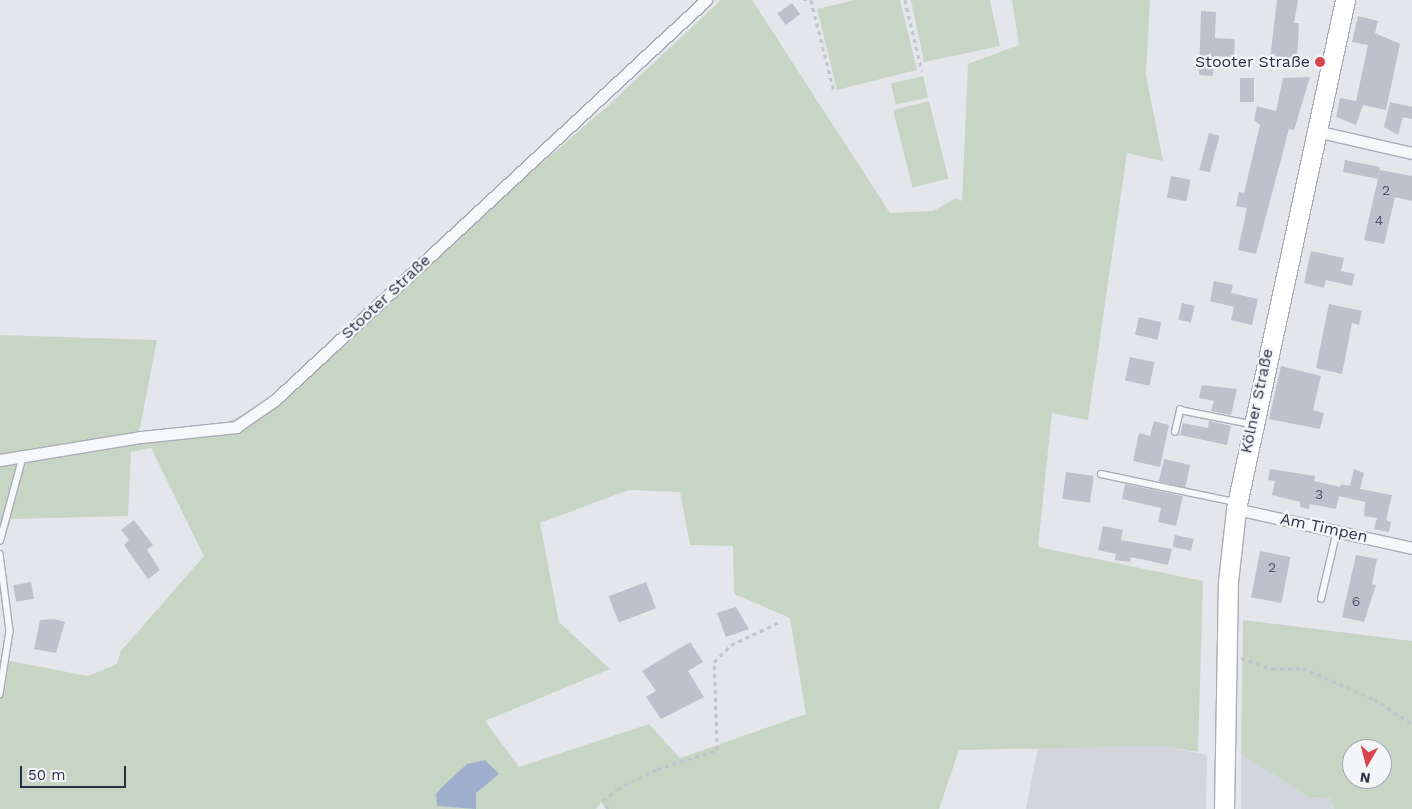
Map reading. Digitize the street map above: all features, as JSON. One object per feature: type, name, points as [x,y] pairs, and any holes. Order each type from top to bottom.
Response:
[{"type":"main road","name":"Kölner Straße","points":[[1224,809],[1228,582],[1236,506],[1252,424],[1345,0]]},
{"type":"street","name":"Stooter Straße","points":[[0,460],[236,427],[275,400],[706,0]]},
{"type":"street","points":[[1316,131],[1412,153]]},
{"type":"street","name":"Am Timpen","points":[[1236,506],[1412,548]]},
{"type":"lane","points":[[1175,432],[1180,410],[1252,424]]},
{"type":"lane","points":[[0,541],[23,456]]},
{"type":"lane","points":[[1101,474],[1236,506]]},
{"type":"lane","points":[[1321,600],[1337,530]]},
{"type":"lane","points":[[0,554],[10,631],[0,694]]},
{"type":"path","points":[[803,0],[811,0],[834,91]]},
{"type":"path","points":[[905,0],[922,71]]},
{"type":"path","points":[[608,809],[603,801],[617,789],[658,769],[717,750],[714,662],[731,645],[778,622]]},
{"type":"path","points":[[1240,658],[1272,668],[1302,668],[1374,698],[1412,724]]},
{"type":"shaded area","points":[[1163,746],[1207,755],[1206,809],[1026,809],[1038,747]]},
{"type":"shaded area","points":[[1241,754],[1308,797],[1330,798],[1334,809],[1241,809]]},
{"type":"green space","points":[[721,0],[752,0],[890,213],[933,211],[956,198],[962,201],[968,64],[1019,45],[1012,0],[1150,0],[1146,75],[1163,161],[1127,153],[1088,420],[1052,413],[1038,547],[1203,581],[1198,752],[1162,746],[959,750],[939,809],[606,809],[601,802],[596,809],[0,809],[0,659],[88,676],[117,664],[121,651],[204,556],[151,448],[131,452],[128,516],[11,519],[8,529],[0,528],[0,335],[157,340],[139,433],[228,422],[256,408],[305,369],[610,104]],"holes":[[[629,490],[680,492],[690,545],[733,546],[734,594],[790,618],[806,714],[680,758],[649,724],[519,767],[485,721],[610,669],[559,622],[540,523]]]},
{"type":"green space","points":[[855,0],[900,0],[917,70],[837,90],[817,9]]},
{"type":"green space","points":[[911,0],[990,0],[1000,46],[924,62]]},
{"type":"green space","points":[[923,76],[928,97],[896,105],[891,83]]},
{"type":"green space","points":[[929,101],[948,179],[912,188],[893,110]]},
{"type":"green space","points":[[1243,620],[1412,641],[1412,809],[1334,809],[1330,798],[1308,797],[1241,754]]},
{"type":"water","points":[[485,760],[499,774],[476,793],[476,809],[437,806],[436,794],[443,786],[467,764]]},
{"type":"building","points":[[1277,0],[1298,0],[1294,23],[1299,23],[1297,60],[1270,59]]},
{"type":"building","points":[[792,3],[800,14],[786,25],[777,14]]},
{"type":"building","points":[[1201,11],[1216,12],[1215,38],[1235,39],[1234,57],[1214,56],[1213,76],[1199,75]]},
{"type":"building","points":[[1358,16],[1378,21],[1375,33],[1400,44],[1386,110],[1363,105],[1356,125],[1336,117],[1340,98],[1356,101],[1368,45],[1352,42]]},
{"type":"building","points":[[1310,77],[1294,130],[1289,129],[1256,254],[1238,250],[1247,208],[1236,206],[1239,192],[1244,193],[1260,125],[1254,120],[1257,106],[1276,111],[1283,78]]},
{"type":"building","points":[[1240,78],[1254,78],[1254,102],[1240,102]]},
{"type":"building","points":[[1390,102],[1412,107],[1412,119],[1403,117],[1398,135],[1384,127]]},
{"type":"building","points":[[1209,133],[1220,136],[1210,173],[1199,170]]},
{"type":"building","points":[[1345,160],[1380,167],[1379,175],[1380,170],[1412,176],[1412,201],[1395,197],[1384,244],[1364,240],[1378,179],[1343,172]]},
{"type":"building","points":[[1171,176],[1191,180],[1186,201],[1167,198]]},
{"type":"building","points":[[1311,251],[1344,258],[1341,271],[1355,274],[1352,286],[1326,280],[1324,288],[1304,283]]},
{"type":"building","points":[[1214,281],[1233,285],[1231,293],[1258,299],[1252,325],[1231,320],[1234,307],[1210,301]]},
{"type":"building","points":[[1182,303],[1195,306],[1191,322],[1178,320]]},
{"type":"building","points":[[1329,304],[1362,311],[1359,325],[1352,323],[1342,374],[1316,368]]},
{"type":"building","points":[[1139,317],[1161,322],[1157,340],[1135,335]]},
{"type":"building","points":[[1130,357],[1154,362],[1149,386],[1125,380]]},
{"type":"building","points":[[1281,366],[1321,376],[1313,410],[1324,413],[1320,429],[1269,419]]},
{"type":"building","points":[[1202,385],[1237,389],[1231,415],[1211,411],[1214,401],[1199,398]]},
{"type":"building","points":[[1154,421],[1169,425],[1160,467],[1133,461],[1139,433],[1150,436]]},
{"type":"building","points":[[1209,421],[1231,426],[1227,445],[1180,435],[1183,423],[1208,428]]},
{"type":"building","points":[[1164,459],[1190,465],[1185,487],[1159,481]]},
{"type":"building","points":[[1270,469],[1315,476],[1314,481],[1340,487],[1341,484],[1350,486],[1354,469],[1364,473],[1360,489],[1392,495],[1386,520],[1391,522],[1389,532],[1374,529],[1377,518],[1364,516],[1365,502],[1339,496],[1336,509],[1310,504],[1309,509],[1300,507],[1300,502],[1272,495],[1275,481],[1268,480]]},
{"type":"building","points":[[1066,472],[1094,476],[1090,503],[1062,499]]},
{"type":"building","points":[[1125,484],[1183,496],[1176,526],[1158,522],[1161,508],[1122,499]]},
{"type":"building","points":[[134,520],[153,545],[147,550],[160,570],[148,579],[124,545],[129,540],[121,530]]},
{"type":"building","points":[[1103,526],[1123,530],[1121,540],[1172,549],[1168,565],[1131,557],[1130,562],[1115,560],[1116,554],[1098,550]]},
{"type":"building","points":[[1175,535],[1194,539],[1191,551],[1173,547]]},
{"type":"building","points":[[1260,551],[1290,557],[1281,603],[1251,597]]},
{"type":"building","points":[[1356,555],[1377,559],[1372,584],[1376,585],[1364,622],[1342,617]]},
{"type":"building","points":[[31,582],[34,599],[16,602],[13,585]]},
{"type":"building","points":[[646,582],[656,608],[619,622],[609,596]]},
{"type":"building","points":[[736,607],[749,629],[726,637],[717,613]]},
{"type":"building","points":[[54,619],[65,622],[56,653],[34,649],[40,620]]},
{"type":"building","points":[[690,642],[703,662],[688,671],[704,697],[661,719],[646,697],[656,691],[642,671]]},
{"type":"place","name":"Stooter Straße","points":[[1320,62]]}]
